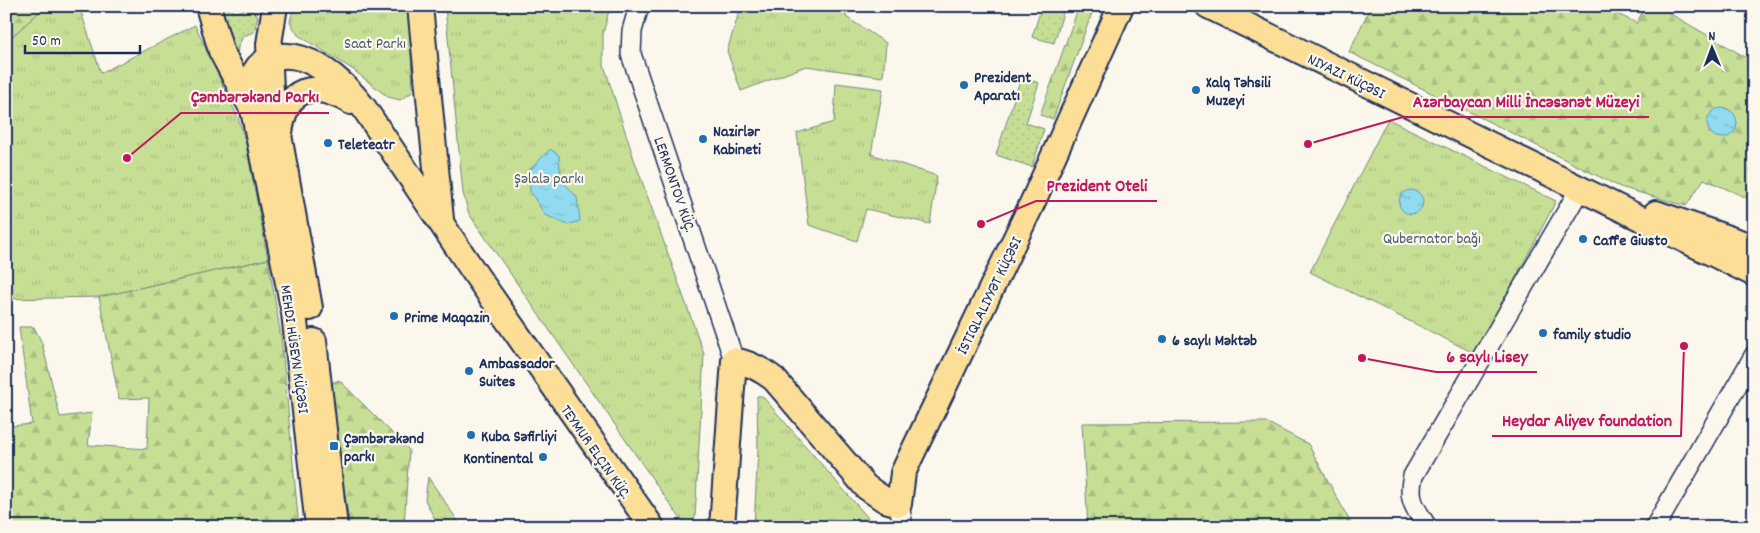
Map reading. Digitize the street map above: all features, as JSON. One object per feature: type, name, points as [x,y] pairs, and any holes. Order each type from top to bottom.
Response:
[{"type":"main road","points":[[208,6],[221,51],[254,113]]},
{"type":"main road","name":"MEHDI HÜSEYN KÜÇƏSI","points":[[274,6],[271,18],[269,59],[273,104],[310,311],[335,527]]},
{"type":"main road","points":[[420,6],[441,223]]},
{"type":"main road","name":"İSTIQLALIYYƏT KÜÇƏSI","points":[[899,504],[904,473],[1030,208],[1121,6]]},
{"type":"main road","name":"NIYAZI KÜÇƏSI","points":[[1208,6],[1754,274]]},
{"type":"main road","points":[[254,113],[250,87],[252,77],[257,68],[269,59],[295,57],[320,68],[350,91],[372,119],[441,223]]},
{"type":"main road","points":[[280,146],[285,110],[290,100],[302,91],[319,89],[337,94],[372,119]]},
{"type":"main road","name":"MEHDI HÜSEYN KÜÇƏSI","points":[[254,113],[294,313],[318,527]]},
{"type":"main road","name":"NIYAZI KÜÇƏSI","points":[[1574,186],[1754,247]]},
{"type":"main road","name":"TEYMUR ELÇIN KÜÇ.","points":[[441,223],[652,527]]},
{"type":"main road","points":[[734,360],[747,362],[763,370],[774,379],[866,487],[885,500],[899,504]]},
{"type":"main road","name":"LERMONTOV KÜÇ.","points":[[722,527],[734,360]]},
{"type":"street","name":"LERMONTOV KÜÇ.","points":[[639,6],[632,31],[631,54],[734,360]]},
{"type":"street","points":[[1427,527],[1412,504],[1410,489],[1413,476],[1574,186]]},
{"type":"street","points":[[1654,527],[1754,356]]},
{"type":"street","points":[[899,504],[904,527]]},
{"type":"green space","points":[[6,6],[46,6],[6,42]]},
{"type":"green space","points":[[46,6],[79,6],[101,73],[195,25],[238,118],[246,144],[268,259],[99,297],[6,299],[6,42]]},
{"type":"green space","points":[[219,6],[236,12],[249,8],[258,16],[254,32],[243,36],[238,47],[236,63]]},
{"type":"green space","name":"Saat Parkı","points":[[294,6],[408,6],[413,88],[411,93],[400,100],[388,97],[352,69],[298,35],[290,22]]},
{"type":"green space","name":"Şəlalə parkı","points":[[445,6],[610,6],[603,34],[603,62],[634,159],[704,354],[695,517],[692,523],[685,524],[674,510],[469,214],[463,193]]},
{"type":"green space","points":[[741,6],[846,6],[846,17],[886,43],[883,77],[806,66],[741,91],[727,51]]},
{"type":"green space","points":[[1042,6],[1065,6],[1054,43],[1032,37]]},
{"type":"green space","points":[[1079,6],[1093,10],[1053,119],[1040,115]]},
{"type":"green space","points":[[1371,6],[1618,6],[1615,13],[1637,23],[1645,6],[1657,6],[1754,62],[1754,201],[1704,179],[1686,206],[1620,187],[1349,52]]},
{"type":"green space","points":[[1021,77],[1039,83],[1026,123],[1044,129],[1032,167],[996,155]]},
{"type":"green space","points":[[836,83],[883,89],[871,154],[937,176],[930,224],[866,209],[857,241],[809,225],[797,133],[834,122]]},
{"type":"green space","name":"Qubernator bağı","points":[[1388,119],[1556,201],[1476,354],[1310,272]]},
{"type":"green space","points":[[268,259],[281,336],[299,527],[6,527],[6,387],[12,426],[32,424],[19,327],[34,327],[42,343],[60,417],[92,413],[88,445],[147,449],[149,398],[119,399],[99,297]]},
{"type":"green space","points":[[339,380],[409,450],[404,526],[350,527],[327,385]]},
{"type":"green space","points":[[757,396],[762,396],[869,519],[831,523],[831,527],[754,527],[758,449]]},
{"type":"green space","points":[[1266,422],[1308,444],[1353,527],[1088,527],[1082,423]]},
{"type":"green space","points":[[428,477],[462,527],[439,527],[425,500]]},
{"type":"water","points":[[1722,108],[1733,112],[1737,123],[1733,134],[1722,138],[1711,134],[1707,123],[1711,112]]},
{"type":"water","points":[[550,149],[559,155],[561,180],[577,197],[580,221],[568,225],[545,215],[530,191],[529,171]]},
{"type":"water","points":[[1411,190],[1420,193],[1423,202],[1420,211],[1411,214],[1402,211],[1399,202],[1402,193]]},
{"type":"place","name":"Prezident Aparatı","points":[[964,85]]},
{"type":"place","name":"Xalq Təhsili Muzeyi","points":[[1196,90]]},
{"type":"place","name":"Nazirlər Kabineti","points":[[703,139]]},
{"type":"place","name":"Teleteatr","points":[[328,143]]},
{"type":"place","name":"Azərbaycan Milli İncəsənət Müzeyi","points":[[1308,144]]},
{"type":"place","name":"Çəmbərəkənd Parkı","points":[[127,158]]},
{"type":"place","name":"Prezident Oteli","points":[[981,224]]},
{"type":"place","name":"Caffe Giusto","points":[[1583,239]]},
{"type":"place","name":"Prime Maqazin","points":[[394,316]]},
{"type":"place","name":"family studio","points":[[1543,333]]},
{"type":"place","name":"6 saylı Məktəb","points":[[1162,339]]},
{"type":"place","name":"Heydar Aliyev foundation","points":[[1684,346]]},
{"type":"place","name":"6 saylı Lisey","points":[[1362,358]]},
{"type":"place","name":"Ambassador Suites","points":[[469,371]]},
{"type":"place","name":"Kuba Səfirliyi","points":[[471,435]]},
{"type":"place","name":"Çəmbərəkənd parkı","points":[[334,446]]},
{"type":"place","name":"Kontinental","points":[[543,457]]}]
